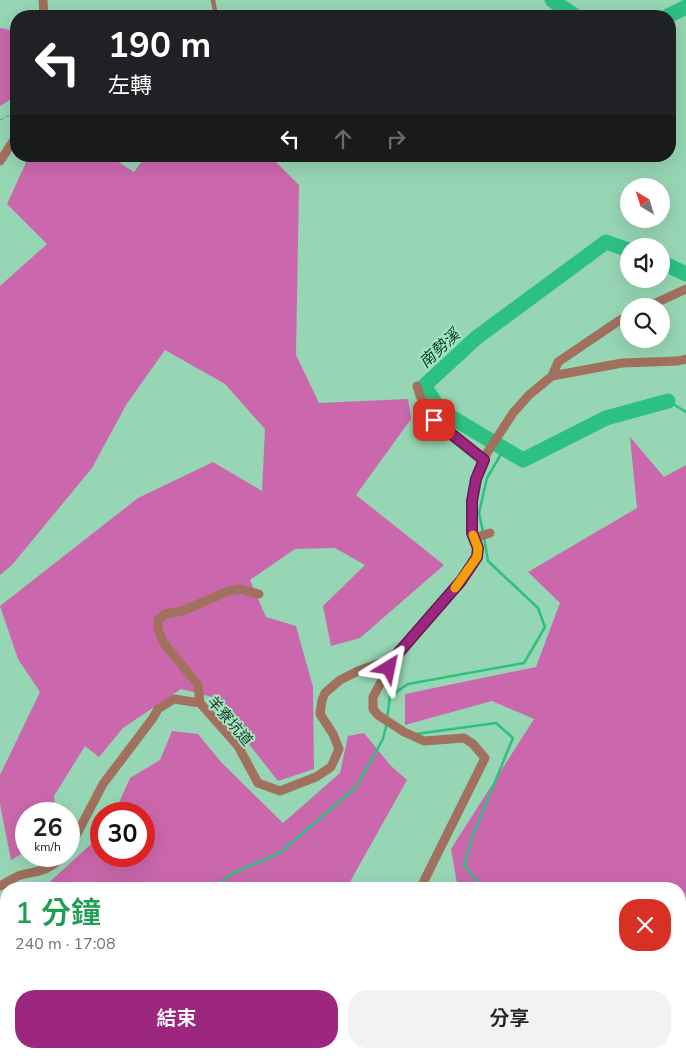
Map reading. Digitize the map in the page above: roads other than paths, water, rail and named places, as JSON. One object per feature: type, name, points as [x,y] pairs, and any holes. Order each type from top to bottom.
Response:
[{"type":"street","points":[[0,161],[10,146]]},
{"type":"street","points":[[666,298],[686,289]]},
{"type":"street","points":[[552,376],[558,362],[620,320]]},
{"type":"street","points":[[552,376],[622,363],[678,362],[686,359]]},
{"type":"street","name":"羊寮坑道","points":[[80,828],[103,784],[158,709],[174,699],[200,702],[238,746],[258,783],[280,790],[316,777],[330,767],[339,749],[333,734],[320,714],[325,693],[340,680],[358,671],[394,658],[461,581],[477,557],[478,548],[472,533],[471,518],[476,479],[486,457],[513,413],[529,395],[552,376]]},
{"type":"street","points":[[417,386],[420,400],[434,420],[486,457]]},
{"type":"street","points":[[474,538],[490,534]]},
{"type":"street","points":[[200,702],[198,685],[163,642],[158,629],[158,620],[165,614],[182,611],[229,591],[240,589],[259,594]]},
{"type":"street","points":[[394,658],[374,697],[373,709],[389,724],[424,741],[464,738],[473,744],[485,758],[423,882]]},
{"type":"street","points":[[7,882],[19,875],[52,867]]},
{"type":"waterway","name":"南勢溪","points":[[552,0],[566,10]]},
{"type":"waterway","name":"南勢溪","points":[[676,12],[686,7]]},
{"type":"waterway","name":"南勢溪","points":[[620,247],[606,242],[476,338],[424,386],[441,411],[523,460],[606,418],[668,401]]},
{"type":"waterway","name":"南勢溪","points":[[670,266],[686,274]]},
{"type":"waterway","name":"南勢溪","points":[[668,401],[686,412]]},
{"type":"waterway","points":[[483,532],[479,513],[487,478],[504,449]]},
{"type":"waterway","points":[[387,719],[390,696],[408,684],[524,663],[545,627],[538,608],[488,561],[484,538]]},
{"type":"waterway","points":[[222,882],[231,874],[280,853],[356,787],[383,739],[387,722]]},
{"type":"waterway","points":[[416,734],[496,723],[513,738],[473,835],[464,865],[478,882]]}]
